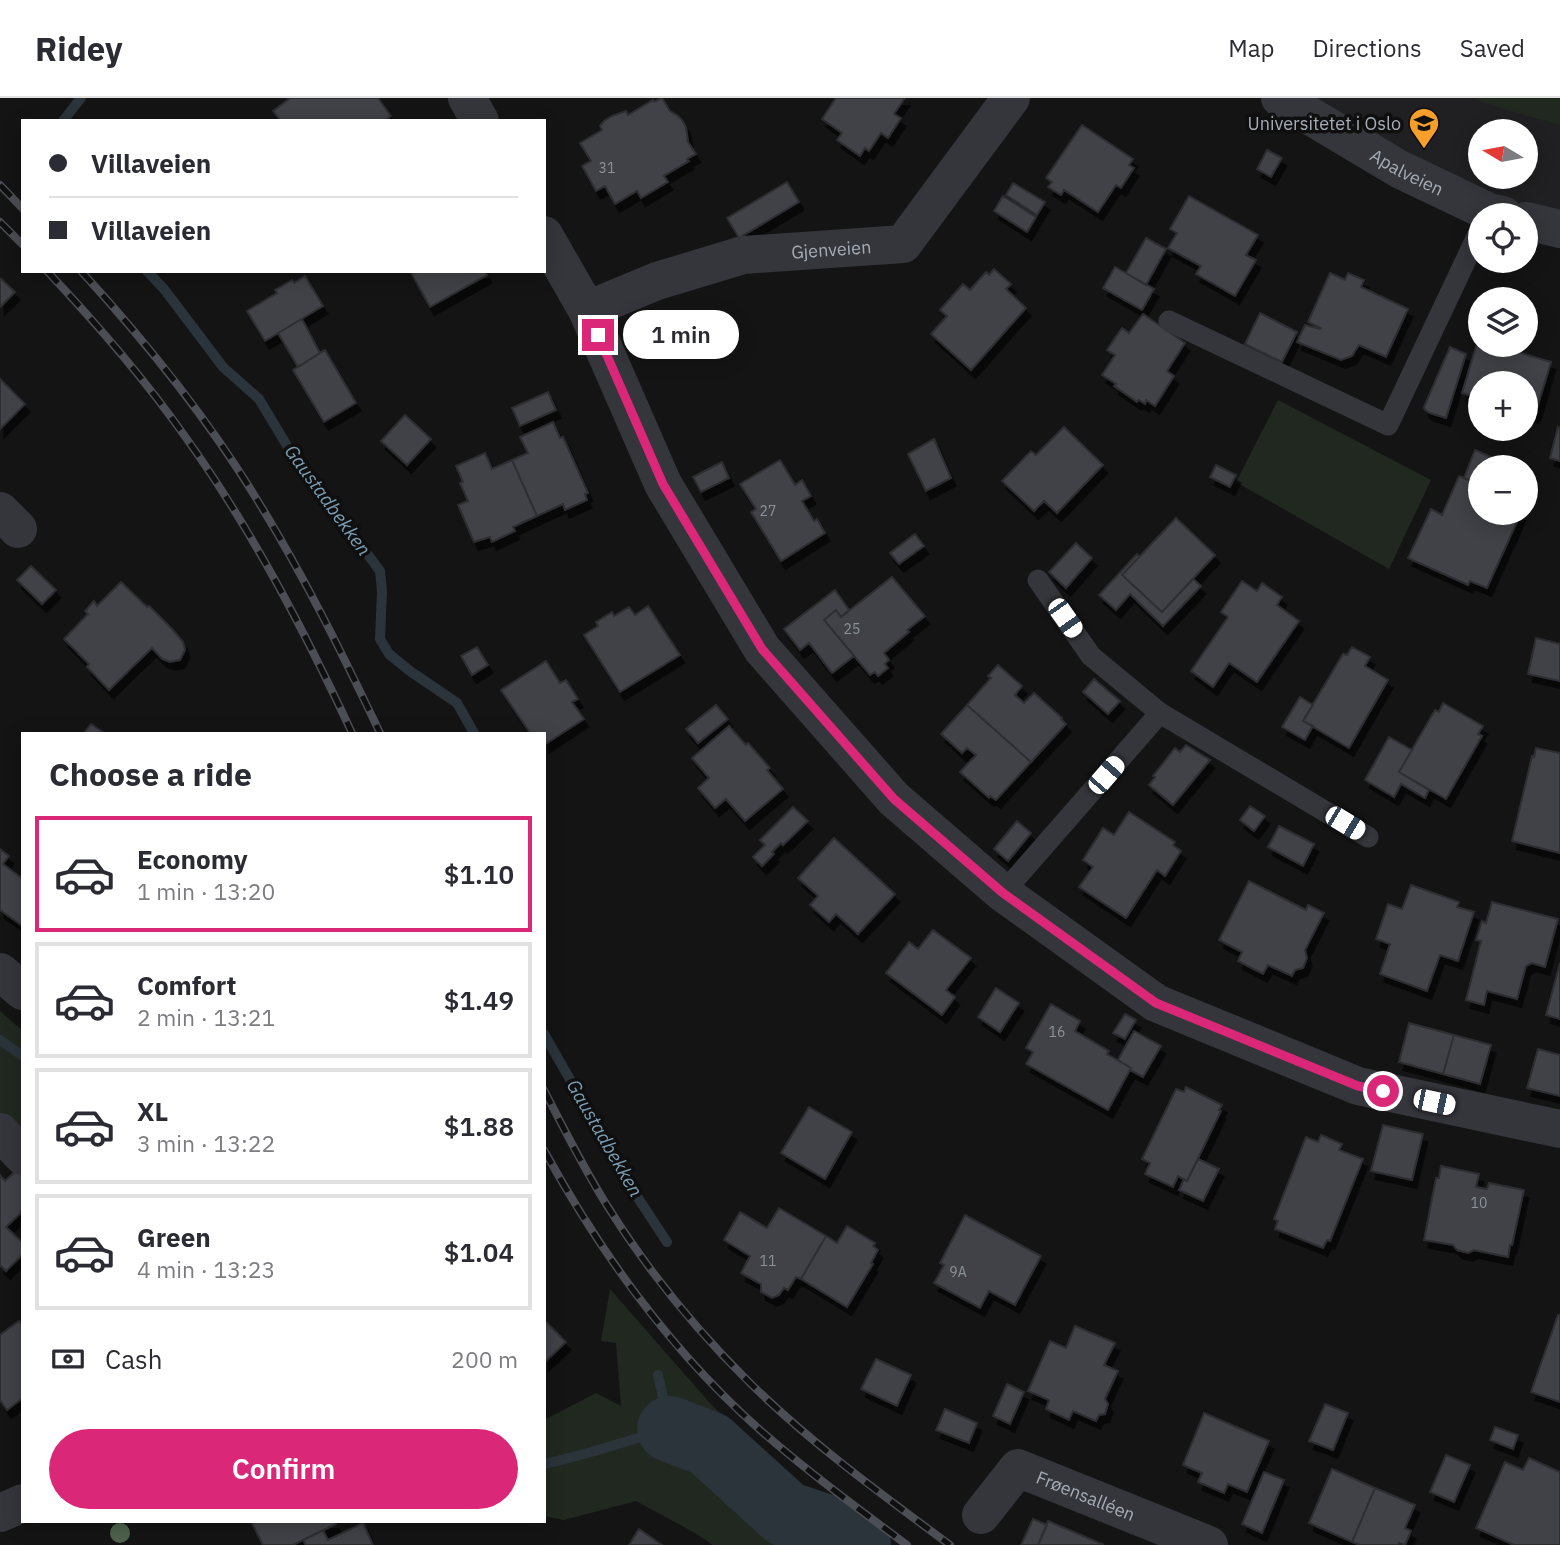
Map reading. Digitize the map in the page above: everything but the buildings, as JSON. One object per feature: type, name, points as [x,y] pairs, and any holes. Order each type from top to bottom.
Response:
[{"type":"street","points":[[467,98],[479,119]]},
{"type":"street","name":"Gjenveien","points":[[587,310],[657,281],[743,255],[903,244],[1011,98]]},
{"type":"street","name":"Apalveien","points":[[1280,98],[1399,169],[1468,206]]},
{"type":"street","points":[[1538,224],[1560,229]]},
{"type":"street","points":[[546,238],[587,310],[663,484],[762,649],[894,799],[1003,893],[1156,1003],[1358,1086],[1560,1129]]},
{"type":"street","points":[[0,972],[21,989]]},
{"type":"street","points":[[0,1132],[21,1154]]},
{"type":"street","name":"Frøensalléen","points":[[981,1515],[1018,1468],[1209,1545]]},
{"type":"street","points":[[0,1513],[21,1504]]},
{"type":"lane","points":[[1169,321],[1388,425],[1468,263]]},
{"type":"lane","points":[[1038,580],[1091,656],[1160,713],[1368,837]]},
{"type":"lane","points":[[1003,893],[1160,713]]},
{"type":"shaded area","name":"Universitetet i Oslo","points":[[1280,98],[1560,98],[1560,229],[1538,219],[1538,203],[1504,203],[1475,189],[1538,189],[1538,119],[1468,119],[1468,186]]},
{"type":"shaded area","points":[[1472,98],[1560,98],[1560,125],[1503,109]]},
{"type":"shaded area","points":[[1278,400],[1431,480],[1389,569],[1236,482]]},
{"type":"shaded area","points":[[0,1011],[21,1029],[21,1138],[0,1118]]},
{"type":"shaded area","points":[[610,1289],[709,1402],[755,1449],[874,1545],[713,1545],[636,1501],[564,1520],[546,1516],[546,1419],[596,1393],[621,1406],[616,1343],[601,1341]]},
{"type":"waterway","name":"Gaustadbekken","points":[[65,119],[81,98]]},
{"type":"waterway","name":"Gaustadbekken","points":[[149,273],[223,367],[259,399],[292,454],[380,571],[380,639],[389,654],[457,703],[473,732]]},
{"type":"waterway","name":"Gaustadbekken","points":[[546,1037],[638,1198],[667,1242]]},
{"type":"waterway","points":[[0,1040],[21,1055]]},
{"type":"waterway","points":[[546,1464],[670,1429],[658,1375]]},
{"type":"waterway","points":[[670,1429],[709,1444],[786,1514],[831,1529],[858,1545]]},
{"type":"railway","points":[[0,185],[21,207]]},
{"type":"railway","points":[[0,222],[21,243]]},
{"type":"railway","points":[[49,273],[136,371],[232,506],[275,580],[352,732]]},
{"type":"railway","points":[[83,273],[174,380],[237,468],[306,585],[380,732]]},
{"type":"railway","points":[[546,1094],[623,1231],[674,1300],[712,1343],[798,1427],[950,1545]]},
{"type":"railway","points":[[546,1154],[589,1227],[614,1263],[697,1368],[760,1430],[832,1489],[907,1545]]},
{"type":"place","name":"Universitetet i Oslo","points":[[1424,150]]},
{"type":"route","points":[[598,335],[663,484],[762,649],[894,799],[1003,893],[1156,1003],[1358,1086],[1383,1091]]}]
